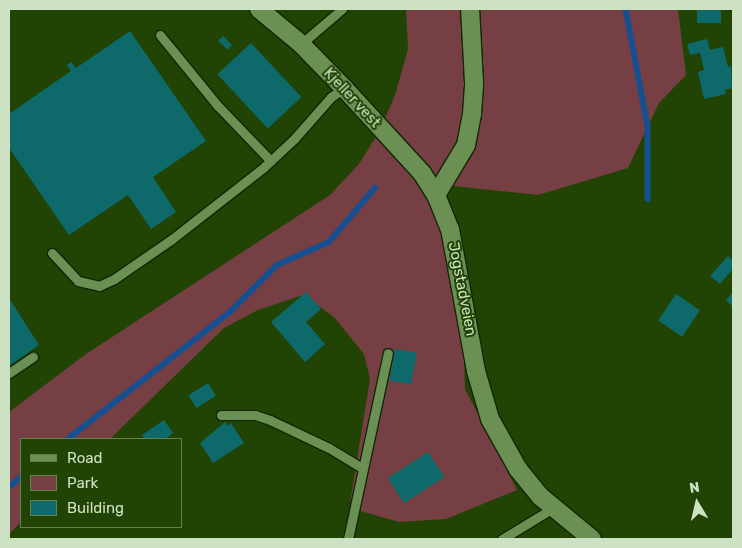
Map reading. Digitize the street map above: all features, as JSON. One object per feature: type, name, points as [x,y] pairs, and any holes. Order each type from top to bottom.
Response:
[{"type":"street","name":"Kjeller vest","points":[[259,9],[301,44],[344,88],[422,173],[436,195]]},
{"type":"street","points":[[436,195],[466,145],[472,114],[474,63],[470,9]]},
{"type":"street","name":"Jogstadveien","points":[[436,195],[450,229],[476,370],[490,419],[518,470],[553,508],[592,539]]},
{"type":"lane","points":[[301,44],[342,9]]},
{"type":"lane","points":[[160,35],[218,106],[271,161]]},
{"type":"lane","points":[[52,253],[78,282],[99,286],[172,239],[271,161],[331,97],[344,88]]},
{"type":"lane","points":[[348,539],[388,354]]},
{"type":"lane","points":[[9,373],[33,357]]},
{"type":"lane","points":[[221,415],[255,415],[270,420],[362,468]]},
{"type":"lane","points":[[504,539],[553,508]]},
{"type":"green space","points":[[406,9],[678,9],[686,75],[659,103],[628,168],[538,195],[434,184],[463,324],[465,389],[517,490],[446,519],[399,522],[353,509],[350,503],[370,379],[364,354],[334,317],[303,295],[258,310],[224,328],[111,438],[20,438],[20,523],[9,534],[9,412],[86,354],[330,195],[359,164],[380,130],[395,95],[408,49]]},
{"type":"building","points":[[697,9],[721,9],[721,23],[697,23]]},
{"type":"building","points":[[130,31],[206,141],[153,177],[176,212],[151,229],[128,195],[69,235],[9,148],[9,114],[71,71],[67,65],[71,62],[76,68]]},
{"type":"building","points":[[223,36],[232,45],[228,50],[218,41]]},
{"type":"building","points":[[707,39],[710,50],[723,47],[728,67],[731,66],[732,88],[725,90],[726,94],[704,99],[698,72],[704,70],[700,53],[690,55],[687,44]]},
{"type":"building","points":[[251,43],[301,97],[268,128],[217,74]]},
{"type":"building","points":[[728,256],[733,261],[733,269],[720,284],[710,276]]},
{"type":"building","points":[[306,292],[321,309],[306,322],[325,344],[305,362],[271,322]]},
{"type":"building","points":[[733,292],[733,307],[726,300]]},
{"type":"building","points":[[676,294],[700,310],[682,337],[658,321]]},
{"type":"building","points":[[9,298],[39,345],[9,366]]},
{"type":"building","points":[[395,349],[417,353],[411,384],[389,381]]},
{"type":"building","points":[[208,383],[216,396],[196,408],[188,395]]},
{"type":"building","points":[[164,420],[173,433],[166,438],[144,438],[142,435]]},
{"type":"building","points":[[225,422],[227,426],[231,423],[244,443],[213,463],[200,443]]},
{"type":"building","points":[[428,452],[444,477],[404,503],[388,478]]},
{"type":"waterway","points":[[626,9],[648,127],[648,199]]},
{"type":"waterway","points":[[69,438],[231,311],[277,265],[329,242],[375,188]]},
{"type":"waterway","points":[[9,487],[20,478]]}]
